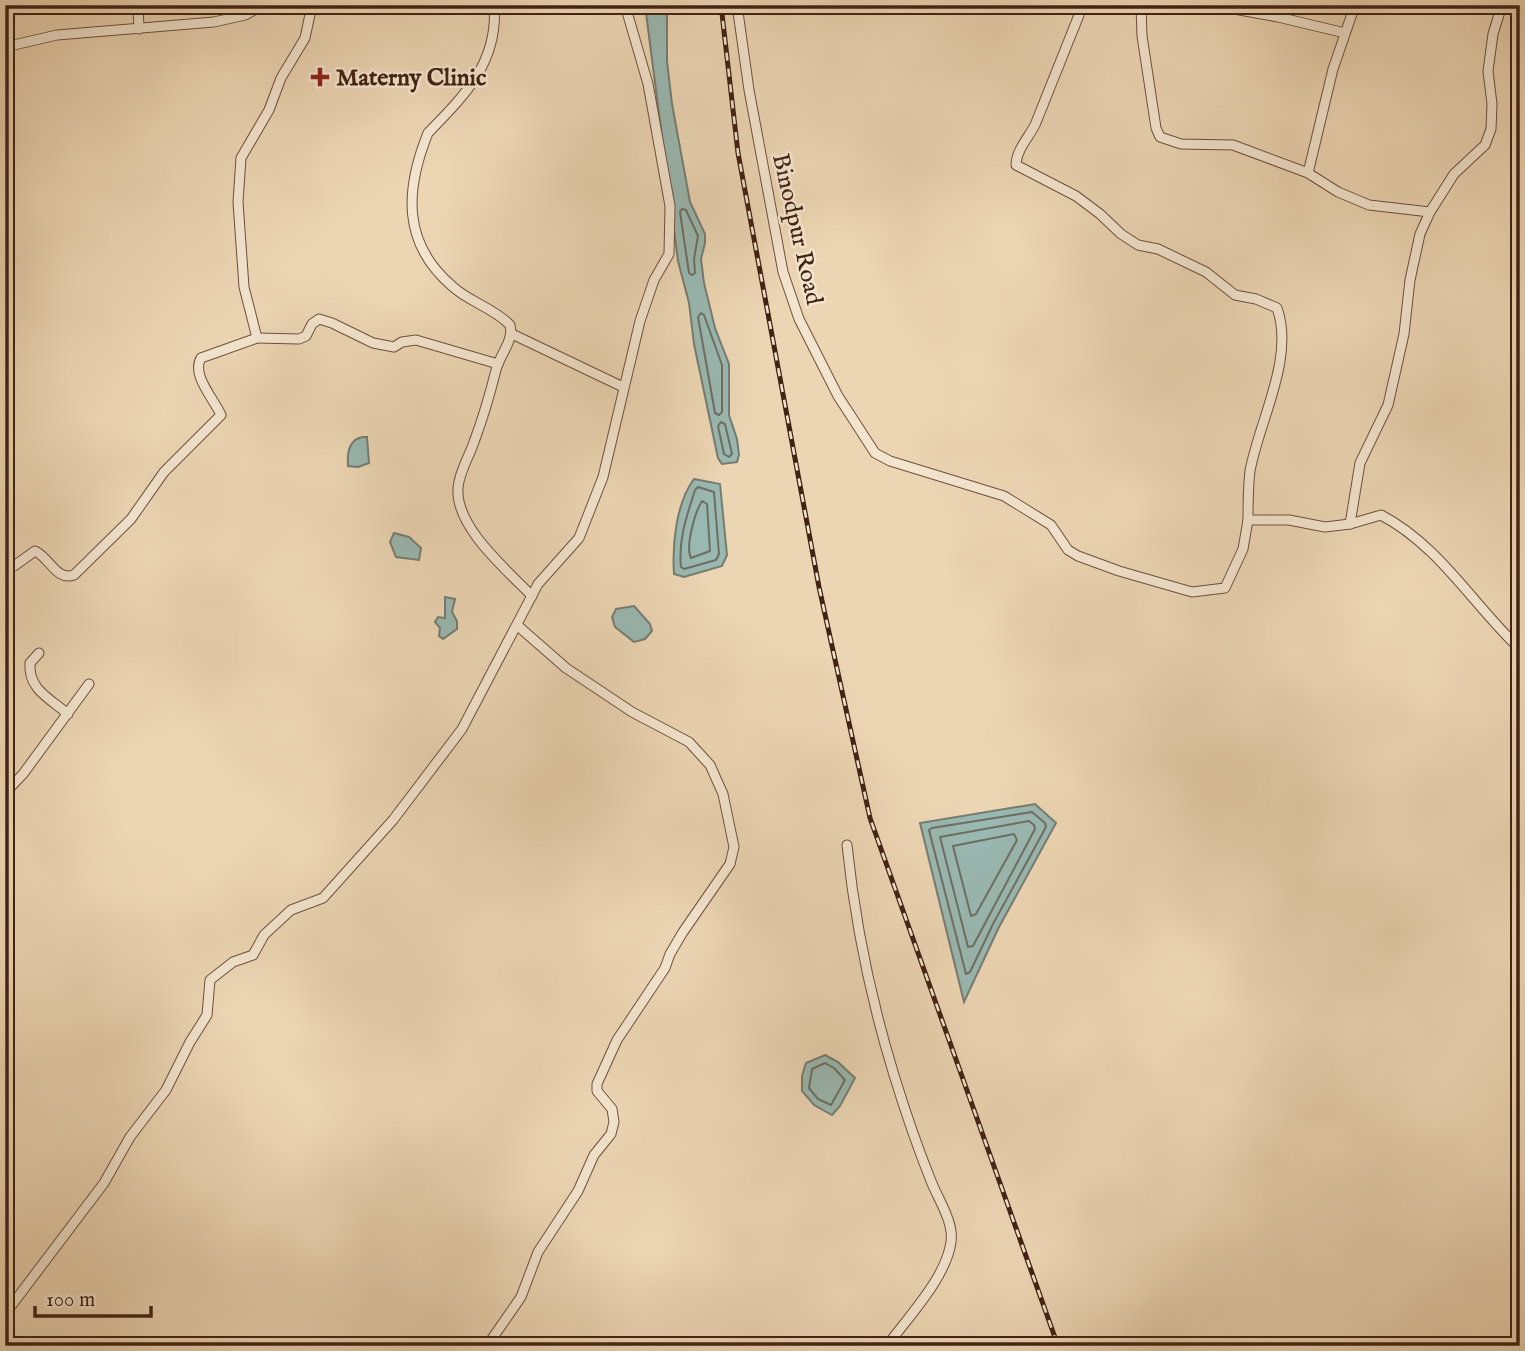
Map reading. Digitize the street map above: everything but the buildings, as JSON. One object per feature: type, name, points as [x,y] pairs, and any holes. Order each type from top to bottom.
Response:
[{"type":"street","points":[[138,5],[139,29]]},
{"type":"street","points":[[5,47],[57,35],[214,22],[245,10],[292,5]]},
{"type":"street","points":[[257,338],[244,287],[239,202],[241,158],[269,110],[281,78],[305,38],[312,5]]},
{"type":"street","points":[[494,5],[493,30],[482,66],[472,86],[428,133],[424,142],[415,174],[411,219],[417,241],[428,261],[452,287],[505,319],[510,325],[512,334],[498,364],[486,409],[459,478],[458,499],[464,515],[483,546],[532,596]]},
{"type":"street","points":[[5,1314],[104,1183],[130,1137],[166,1090],[190,1042],[207,1016],[210,980],[233,962],[253,955],[264,934],[291,910],[323,898],[393,820],[463,729],[538,584],[579,538],[603,477],[623,387],[644,311],[654,280],[669,254],[670,206],[648,83],[625,5]]},
{"type":"street","name":"Binodpur Road","points":[[737,5],[749,90],[783,272],[799,319],[838,396],[875,453],[890,461],[1004,496],[1051,526],[1068,550],[1078,556],[1192,592],[1225,589],[1242,549],[1248,520]]},
{"type":"street","points":[[1083,5],[1035,125],[1016,155],[1016,165],[1076,196],[1138,245],[1158,249],[1206,272],[1235,295],[1256,299],[1277,308],[1282,321],[1283,342],[1250,472],[1248,520],[1289,520],[1325,527],[1350,524],[1381,515],[1399,524],[1436,558],[1520,649]]},
{"type":"street","points":[[1141,5],[1142,36],[1156,128],[1160,137],[1181,144],[1233,145],[1308,173],[1338,192],[1369,205],[1430,212]]},
{"type":"street","points":[[1212,5],[1345,33]]},
{"type":"street","points":[[1308,173],[1333,69],[1355,5]]},
{"type":"street","points":[[1350,524],[1360,463],[1388,405],[1404,334],[1410,280],[1420,234],[1430,212],[1454,174],[1485,145],[1491,129],[1492,104],[1488,71],[1493,34],[1502,5]]},
{"type":"street","points":[[5,561],[14,566],[35,551],[67,578],[74,575],[131,519],[164,472],[221,415],[197,368],[201,358],[257,338],[299,339],[306,336],[318,319],[373,343],[394,347],[416,340],[498,364]]},
{"type":"street","points":[[512,334],[623,387]]},
{"type":"street","points":[[487,1346],[521,1297],[538,1252],[578,1191],[594,1155],[611,1134],[614,1122],[612,1109],[597,1091],[597,1084],[617,1040],[665,968],[683,932],[730,864],[734,847],[723,794],[710,765],[689,742],[632,712],[566,668],[517,626]]},
{"type":"street","points":[[39,653],[30,663],[29,676],[35,686],[68,714]]},
{"type":"street","points":[[5,793],[23,774],[89,684]]},
{"type":"street","points":[[847,845],[853,901],[862,948],[893,1073],[951,1230],[951,1242],[942,1268],[887,1346]]},
{"type":"water","points":[[645,5],[667,5],[667,61],[672,104],[690,202],[705,234],[701,259],[704,283],[715,328],[729,364],[729,415],[737,439],[737,462],[722,464],[718,458],[694,344],[689,303],[678,261]]},
{"type":"water","points":[[367,437],[369,463],[358,467],[348,466],[350,447],[358,438]]},
{"type":"water","points":[[694,479],[720,484],[727,555],[722,566],[684,577],[674,574],[675,538],[679,512]]},
{"type":"water","points":[[394,533],[409,537],[421,548],[419,560],[396,557],[390,542]]},
{"type":"water","points":[[445,597],[455,599],[452,612],[457,621],[457,629],[443,639],[439,636],[440,628],[435,622],[438,617],[445,618]]},
{"type":"water","points":[[634,606],[650,624],[652,631],[645,639],[634,642],[615,627],[612,617],[616,609]]},
{"type":"water","points":[[1035,804],[1056,823],[999,927],[964,1002],[920,823]]},
{"type":"water","points":[[825,1055],[838,1062],[855,1078],[832,1115],[814,1105],[802,1091],[802,1076],[806,1063]]},
{"type":"railway","points":[[721,5],[738,153],[819,587],[870,818],[1058,1346]]},
{"type":"place","name":"Materny Clinic","points":[[320,77]]}]
